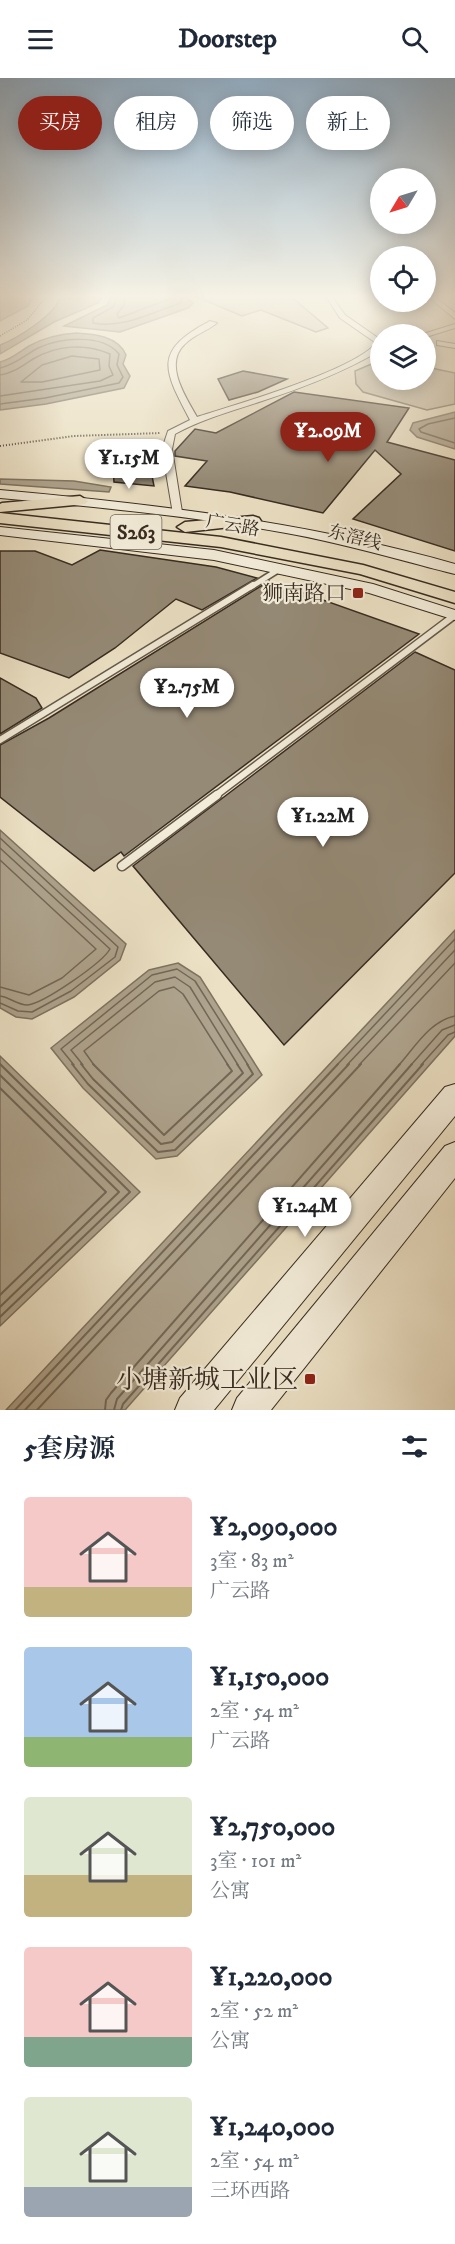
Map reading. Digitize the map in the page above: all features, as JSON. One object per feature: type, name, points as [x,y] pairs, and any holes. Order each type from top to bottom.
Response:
[{"type":"main road","name":"广云路","points":[[80,501],[177,512],[249,528]]},
{"type":"main road","points":[[0,507],[80,501]]},
{"type":"main road","name":"广云路","points":[[0,507],[185,527],[249,528],[338,537],[455,569]]},
{"type":"main road","name":"广云路","points":[[0,507],[272,551],[363,570],[455,598]]},
{"type":"main road","name":"东滘线","points":[[249,528],[455,584]]},
{"type":"main road","name":"S263","points":[[0,531],[214,555],[373,589],[455,615]]},
{"type":"main road","points":[[192,1410],[455,1096]]},
{"type":"main road","points":[[249,1410],[455,1156]]},
{"type":"street","points":[[173,357],[171,376],[195,421]]},
{"type":"street","points":[[177,512],[167,449],[171,433],[195,421],[273,395],[354,363],[363,357]]},
{"type":"lane","points":[[0,740],[281,568]]},
{"type":"lane","points":[[123,866],[455,615]]},
{"type":"path","points":[[0,446],[74,436],[171,433]]},
{"type":"shaded area","points":[[370,365],[370,390],[436,390],[436,369],[455,373],[455,404],[427,410],[363,392],[356,384],[355,371]]},
{"type":"water","points":[[12,357],[125,357],[123,364],[130,376],[124,388],[46,404],[0,410],[0,362]]},
{"type":"water","points":[[455,412],[455,449],[417,437],[410,430],[413,423]]},
{"type":"water","points":[[0,479],[74,481],[111,487],[109,492],[0,484]]},
{"type":"water","points":[[0,830],[126,944],[120,960],[74,997],[32,1019],[16,1017],[0,1008]]},
{"type":"water","points":[[455,930],[455,1036],[125,1410],[6,1410]]},
{"type":"water","points":[[178,963],[200,977],[262,1075],[177,1156],[156,1159],[83,1088],[51,1048],[149,970]]},
{"type":"water","points":[[0,1056],[140,1192],[0,1326]]},
{"type":"building","points":[[243,371],[287,379],[258,392],[229,400],[218,379]]},
{"type":"building","points":[[294,392],[409,408],[387,442],[455,460],[455,551],[353,519],[401,474],[375,450],[323,513],[230,492],[185,486],[207,461],[175,456],[175,451],[195,429],[216,433]]},
{"type":"building","points":[[149,461],[154,486],[114,482],[113,467]]},
{"type":"building","points":[[100,550],[216,567],[257,578],[202,610],[176,599],[115,648],[69,678],[0,653],[0,551],[35,551],[72,565]]},
{"type":"building","points":[[269,581],[277,589],[281,585],[419,634],[124,856],[121,852],[94,871],[0,797],[0,745],[49,718]]},
{"type":"building","points":[[415,652],[455,670],[455,873],[284,1045],[133,866]]},
{"type":"building","points":[[0,678],[36,698],[42,708],[0,734]]},
{"type":"place","name":"狮南路口","points":[[358,593]]},
{"type":"place","name":"小塘新城工业区","points":[[310,1379]]}]
